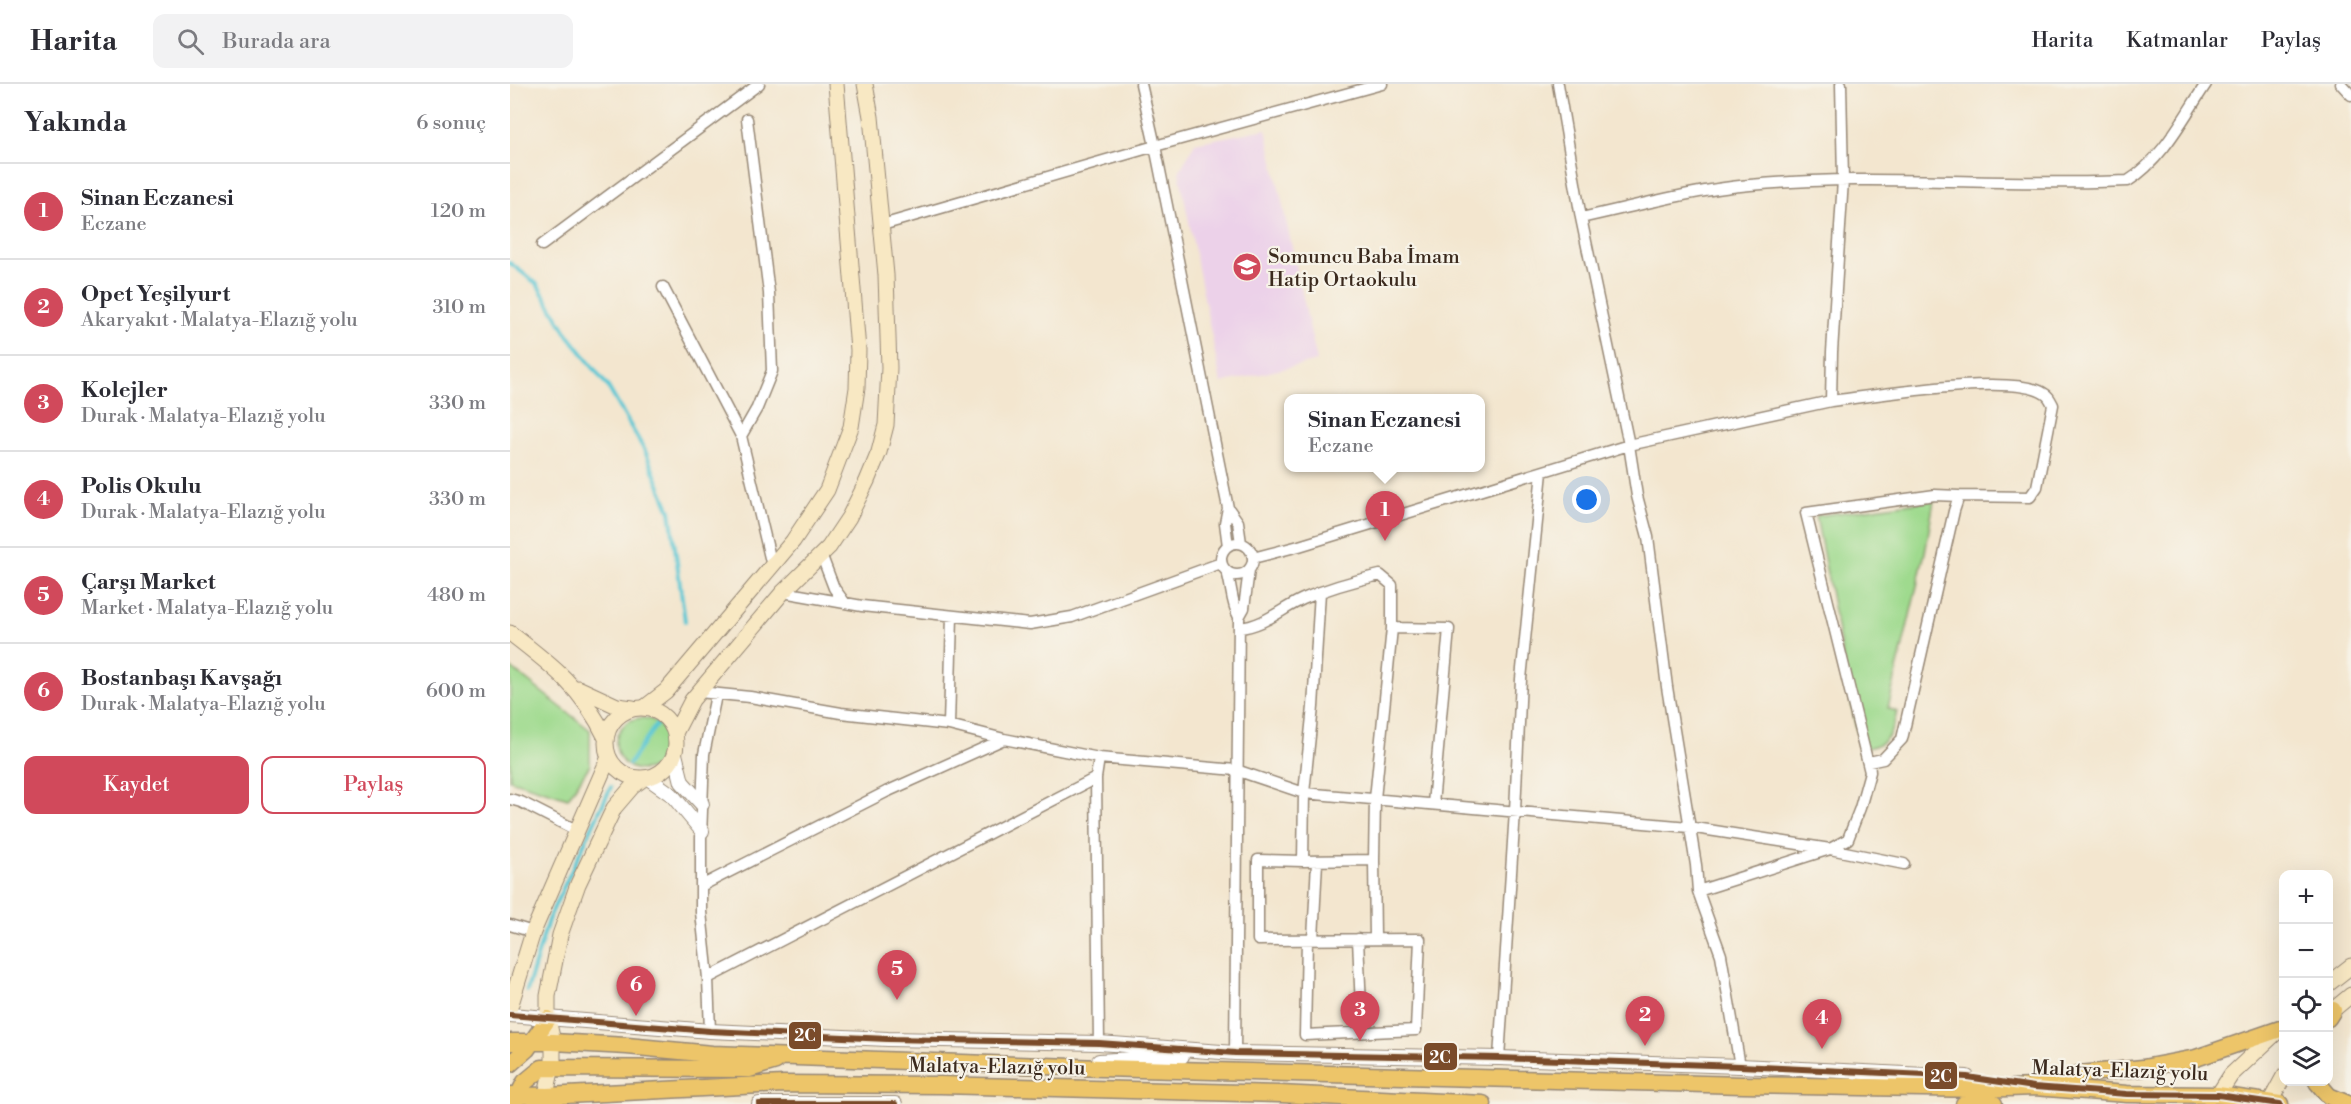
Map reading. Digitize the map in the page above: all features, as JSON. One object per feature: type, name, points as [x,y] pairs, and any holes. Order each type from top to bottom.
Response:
[{"type":"highway","points":[[510,1064],[532,1042],[548,1019]]},
{"type":"highway","points":[[1967,1077],[2034,1087],[2079,1074],[2143,1068],[2196,1058],[2279,1028]]},
{"type":"highway","name":"Malatya-Elazığ yolu","points":[[510,1042],[627,1046],[712,1054],[1024,1066],[1743,1085],[1982,1089],[2034,1087],[2198,1100],[2271,1103]]},
{"type":"highway","points":[[514,1098],[525,1082],[542,1068],[749,1069],[791,1056]]},
{"type":"highway","points":[[551,1098],[558,1067]]},
{"type":"highway","name":"Malatya-Elazığ yolu","points":[[514,1098],[551,1098],[783,1084],[929,1084],[1268,1094],[1483,1104]]},
{"type":"highway","points":[[2320,1086],[2329,1096],[2348,1104]]},
{"type":"highway","points":[[1964,1104],[1994,1104]]},
{"type":"main road","points":[[606,738],[615,719],[666,692],[793,541],[827,490],[851,427],[857,388],[858,350],[836,84]]},
{"type":"main road","points":[[675,733],[685,710],[699,692],[783,592],[821,554],[849,517],[867,481],[886,425],[889,368],[882,225],[871,117],[865,84]]},
{"type":"main road","points":[[510,633],[573,686],[593,712],[606,738],[609,757],[621,772],[628,776],[646,778]]},
{"type":"main road","points":[[558,1067],[548,1019],[548,996],[560,935],[578,885],[614,808],[632,787],[665,770],[675,754],[677,744],[675,733],[663,716],[638,708],[617,706],[573,686]]},
{"type":"main road","points":[[510,1007],[533,932],[609,757]]},
{"type":"main road","points":[[2333,980],[2351,966]]},
{"type":"main road","points":[[2333,1011],[2351,995]]},
{"type":"main road","points":[[2216,1100],[2231,1075],[2279,1030]]},
{"type":"main road","points":[[2271,1103],[2279,1085]]},
{"type":"street","points":[[542,246],[759,84]]},
{"type":"street","points":[[1141,84],[1228,508],[1225,522],[1228,546]]},
{"type":"street","points":[[882,225],[1155,146],[1382,84]]},
{"type":"street","points":[[1558,84],[1581,218],[1629,445],[1637,496],[1648,537],[1667,687],[1696,865],[1698,891],[1720,955],[1740,1066]]},
{"type":"street","points":[[1831,401],[1843,180],[1841,84]]},
{"type":"street","points":[[1581,218],[1682,196],[1749,185],[1843,180],[2128,181],[2146,170],[2206,84]]},
{"type":"street","points":[[2341,84],[2351,95]]},
{"type":"street","points":[[741,436],[757,408],[772,371],[769,294],[747,119]]},
{"type":"street","points":[[663,287],[741,436],[772,566]]},
{"type":"street","points":[[1253,558],[1629,445],[1831,401],[1975,384],[2025,387],[2047,394],[2053,405],[2049,432],[2037,487],[2030,497],[1935,495],[1806,513],[1870,772]]},
{"type":"street","points":[[1499,1058],[1521,679],[1542,472]]},
{"type":"street","points":[[1698,891],[1830,849],[1848,839],[1870,772],[1869,762],[1883,759],[1902,739],[1959,496]]},
{"type":"street","points":[[1228,508],[1238,522],[1241,543]]},
{"type":"street","points":[[1235,1053],[1239,623],[1253,558],[1250,549],[1241,543],[1228,546],[1222,552],[1224,567],[1232,585],[1234,608],[1239,623]]},
{"type":"street","points":[[821,554],[834,588],[845,603]]},
{"type":"street","points":[[783,592],[845,603],[1030,624],[1072,617],[1224,567],[1237,575],[1249,570]]},
{"type":"street","points":[[1239,623],[1254,627],[1301,600],[1346,582],[1380,575],[1392,585],[1392,628],[1375,799],[1375,938]]},
{"type":"street","points":[[1303,861],[1304,793],[1313,708],[1320,592]]},
{"type":"street","points":[[949,725],[952,616]]},
{"type":"street","points":[[1392,628],[1449,629],[1433,804]]},
{"type":"street","points":[[699,692],[750,697],[841,713],[949,725],[1004,740],[1099,758],[1236,770],[1304,793],[1689,827],[1830,849],[1904,864]]},
{"type":"street","points":[[710,1031],[708,978],[701,912],[702,804],[704,754],[716,695]]},
{"type":"street","points":[[701,886],[886,792],[1004,740]]},
{"type":"street","points":[[675,754],[682,782],[702,804]]},
{"type":"street","points":[[1099,758],[1096,778],[1099,1043]]},
{"type":"street","points":[[646,778],[672,795],[702,831]]},
{"type":"street","points":[[708,978],[1096,778]]},
{"type":"street","points":[[510,799],[521,802],[576,830]]},
{"type":"street","points":[[1317,862],[1310,939],[1305,1035],[1416,1030],[1420,939],[1375,938],[1358,939],[1310,939],[1258,940],[1258,860],[1317,862],[1374,860]]},
{"type":"street","points":[[510,925],[533,932]]},
{"type":"street","points":[[1358,939],[1362,1031]]},
{"type":"street","points":[[510,1015],[710,1031],[888,1039],[1099,1043],[1235,1053],[1499,1058],[1967,1077]]},
{"type":"street","points":[[1024,1066],[1235,1053]]},
{"type":"street","points":[[759,1104],[895,1104]]},
{"type":"shaded area","name":"Somuncu Baba İmam Hatip Ortaokulu","points":[[1266,129],[1317,361],[1221,383],[1179,172],[1195,143]]},
{"type":"green space","points":[[1934,500],[1926,548],[1888,708],[1897,712],[1891,731],[1885,740],[1867,748],[1859,743],[1816,516]]},
{"type":"green space","points":[[510,667],[590,730],[590,765],[568,798],[510,780]]},
{"type":"green space","points":[[642,718],[652,720],[660,726],[666,734],[668,744],[666,754],[660,762],[652,768],[642,770],[632,768],[624,762],[618,754],[616,744],[618,734],[624,726],[632,720]]},
{"type":"waterway","points":[[510,263],[537,284],[566,332],[608,387],[645,451],[670,511],[685,621]]},
{"type":"waterway","points":[[629,764],[656,725]]},
{"type":"waterway","points":[[527,991],[548,920],[611,787]]},
{"type":"transit line","name":"2C","points":[[510,1015],[710,1031],[888,1039],[1099,1043],[1235,1053],[1499,1058],[1967,1077],[2034,1087],[2127,1094],[2218,1095],[2280,1104]]},
{"type":"transit line","name":"2C","points":[[759,1104],[895,1104]]},
{"type":"place","name":"Somuncu Baba İmam Hatip Ortaokulu","points":[[1247,267]]},
{"type":"place","name":"Sinan Eczanesi","points":[[1385,541]]},
{"type":"place","name":"Çarşı Market","points":[[897,1000]]},
{"type":"place","name":"Bostanbaşı Kavşağı","points":[[636,1016]]},
{"type":"place","name":"Kolejler","points":[[1360,1041]]},
{"type":"place","name":"Opet Yeşilyurt","points":[[1645,1046]]},
{"type":"place","name":"Polis Okulu","points":[[1822,1049]]}]
